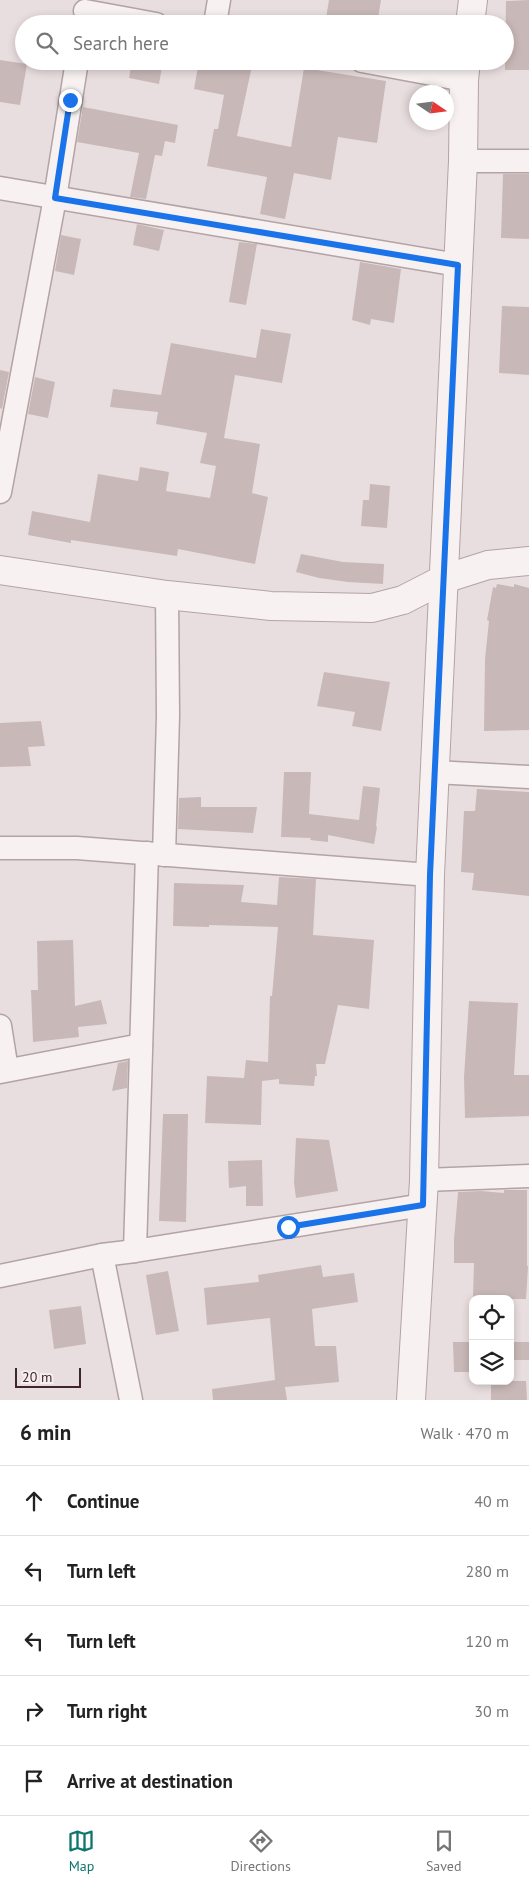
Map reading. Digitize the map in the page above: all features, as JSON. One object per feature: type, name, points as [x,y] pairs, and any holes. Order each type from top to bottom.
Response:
[{"type":"street","points":[[216,15],[219,0]]},
{"type":"street","points":[[471,15],[473,0]]},
{"type":"street","points":[[84,12],[102,15]]},
{"type":"street","points":[[0,492],[55,198],[76,70]]},
{"type":"street","points":[[411,1400],[423,1193],[430,875],[463,160],[465,70]]},
{"type":"street","points":[[463,160],[529,161]]},
{"type":"street","points":[[0,188],[458,265]]},
{"type":"street","points":[[0,570],[167,595],[271,606],[372,608],[403,600],[444,579],[488,565],[529,561]]},
{"type":"street","points":[[135,1251],[140,1045],[168,686],[167,595]]},
{"type":"street","points":[[434,772],[529,777]]},
{"type":"street","points":[[0,848],[77,848],[430,875]]},
{"type":"street","points":[[0,1026],[3,1071],[140,1045]]},
{"type":"street","points":[[0,1276],[423,1193],[529,1176]]},
{"type":"street","points":[[102,1255],[130,1400]]},
{"type":"building","points":[[329,0],[381,0],[378,15],[326,15]]},
{"type":"building","points":[[529,0],[529,70],[514,70],[514,15],[506,15],[506,1]]},
{"type":"building","points":[[0,60],[15,62],[15,70],[26,70],[20,105],[0,102]]},
{"type":"building","points":[[130,70],[161,70],[159,84],[129,78]]},
{"type":"building","points":[[197,70],[251,70],[237,136],[291,147],[304,70],[317,70],[386,81],[377,143],[338,137],[331,180],[294,173],[285,219],[260,214],[267,177],[207,166],[214,129],[218,129],[224,95],[194,89]]},
{"type":"building","points":[[83,107],[178,125],[175,143],[165,141],[162,156],[155,155],[146,199],[130,197],[139,153],[77,142]]},
{"type":"building","points":[[503,174],[529,174],[529,239],[501,238]]},
{"type":"building","points":[[137,224],[164,230],[159,251],[133,245]]},
{"type":"building","points":[[61,235],[81,239],[74,275],[55,271]]},
{"type":"building","points":[[239,242],[257,244],[246,305],[229,302]]},
{"type":"building","points":[[360,262],[401,269],[394,323],[371,319],[370,325],[352,320]]},
{"type":"building","points":[[502,306],[529,307],[529,375],[499,373]]},
{"type":"building","points":[[261,329],[291,334],[282,383],[235,375],[224,438],[260,444],[252,493],[268,497],[255,564],[178,549],[177,556],[71,540],[71,543],[28,535],[32,511],[90,522],[98,474],[138,481],[140,467],[169,472],[166,491],[210,498],[216,466],[200,463],[207,433],[156,424],[158,412],[110,407],[113,389],[161,395],[171,343],[256,358]]},
{"type":"building","points":[[0,370],[9,372],[2,409],[0,408]]},
{"type":"building","points":[[35,377],[55,382],[48,418],[28,414]]},
{"type":"building","points":[[370,484],[390,486],[387,528],[361,526],[363,500],[369,500]]},
{"type":"building","points":[[301,554],[343,562],[384,564],[383,584],[319,578],[296,572]]},
{"type":"building","points":[[497,584],[514,587],[514,584],[529,588],[529,730],[484,731],[485,659],[489,621],[487,620],[493,587],[496,588]]},
{"type":"building","points":[[324,672],[390,682],[381,731],[352,726],[355,712],[317,706]]},
{"type":"building","points":[[41,721],[45,746],[28,747],[31,766],[0,767],[0,723]]},
{"type":"building","points":[[284,772],[311,772],[309,814],[359,820],[363,786],[380,788],[374,844],[328,835],[328,842],[310,840],[311,838],[281,837]]},
{"type":"building","points":[[477,789],[529,792],[529,896],[472,890],[474,873],[461,872],[464,811],[475,811]]},
{"type":"building","points":[[201,797],[201,807],[257,807],[253,833],[178,829],[179,798]]},
{"type":"building","points":[[279,877],[316,879],[313,935],[374,940],[369,1009],[338,1005],[325,1064],[316,1064],[317,1076],[315,1076],[314,1086],[279,1084],[279,1079],[262,1081],[261,1125],[205,1123],[207,1076],[244,1078],[246,1060],[268,1062],[270,996],[272,996],[278,927],[173,926],[174,883],[244,885],[241,902],[277,905]]},
{"type":"building","points":[[73,940],[75,1006],[101,1000],[107,1024],[78,1027],[79,1037],[33,1042],[31,990],[38,990],[37,941]]},
{"type":"building","points":[[469,1001],[518,1003],[514,1075],[529,1075],[529,1116],[465,1118],[464,1077]]},
{"type":"building","points":[[128,1061],[127,1088],[112,1091],[118,1063]]},
{"type":"building","points":[[163,1114],[188,1114],[186,1222],[159,1221]]},
{"type":"building","points":[[296,1138],[329,1140],[338,1191],[296,1198],[294,1183]]},
{"type":"building","points":[[262,1160],[263,1206],[246,1206],[246,1186],[229,1188],[228,1161]]},
{"type":"building","points":[[504,1190],[527,1190],[528,1266],[526,1299],[514,1299],[514,1295],[473,1295],[474,1263],[454,1263],[458,1192],[504,1193]]},
{"type":"building","points":[[321,1265],[323,1277],[354,1273],[358,1302],[312,1309],[315,1346],[336,1346],[339,1382],[285,1387],[287,1400],[213,1400],[212,1389],[275,1380],[270,1318],[207,1325],[204,1288],[259,1282],[258,1275]]},
{"type":"building","points":[[168,1271],[179,1331],[156,1335],[146,1275]]},
{"type":"building","points":[[81,1306],[86,1344],[54,1349],[49,1310]]},
{"type":"building","points":[[453,1342],[469,1342],[469,1372],[454,1372]]},
{"type":"building","points":[[514,1342],[529,1342],[529,1360],[514,1360]]},
{"type":"building","points":[[514,1381],[526,1381],[527,1400],[491,1400],[491,1385],[514,1385]]},
{"type":"route","points":[[70,100],[55,198],[458,265],[430,875],[423,1205],[288,1227]]}]
